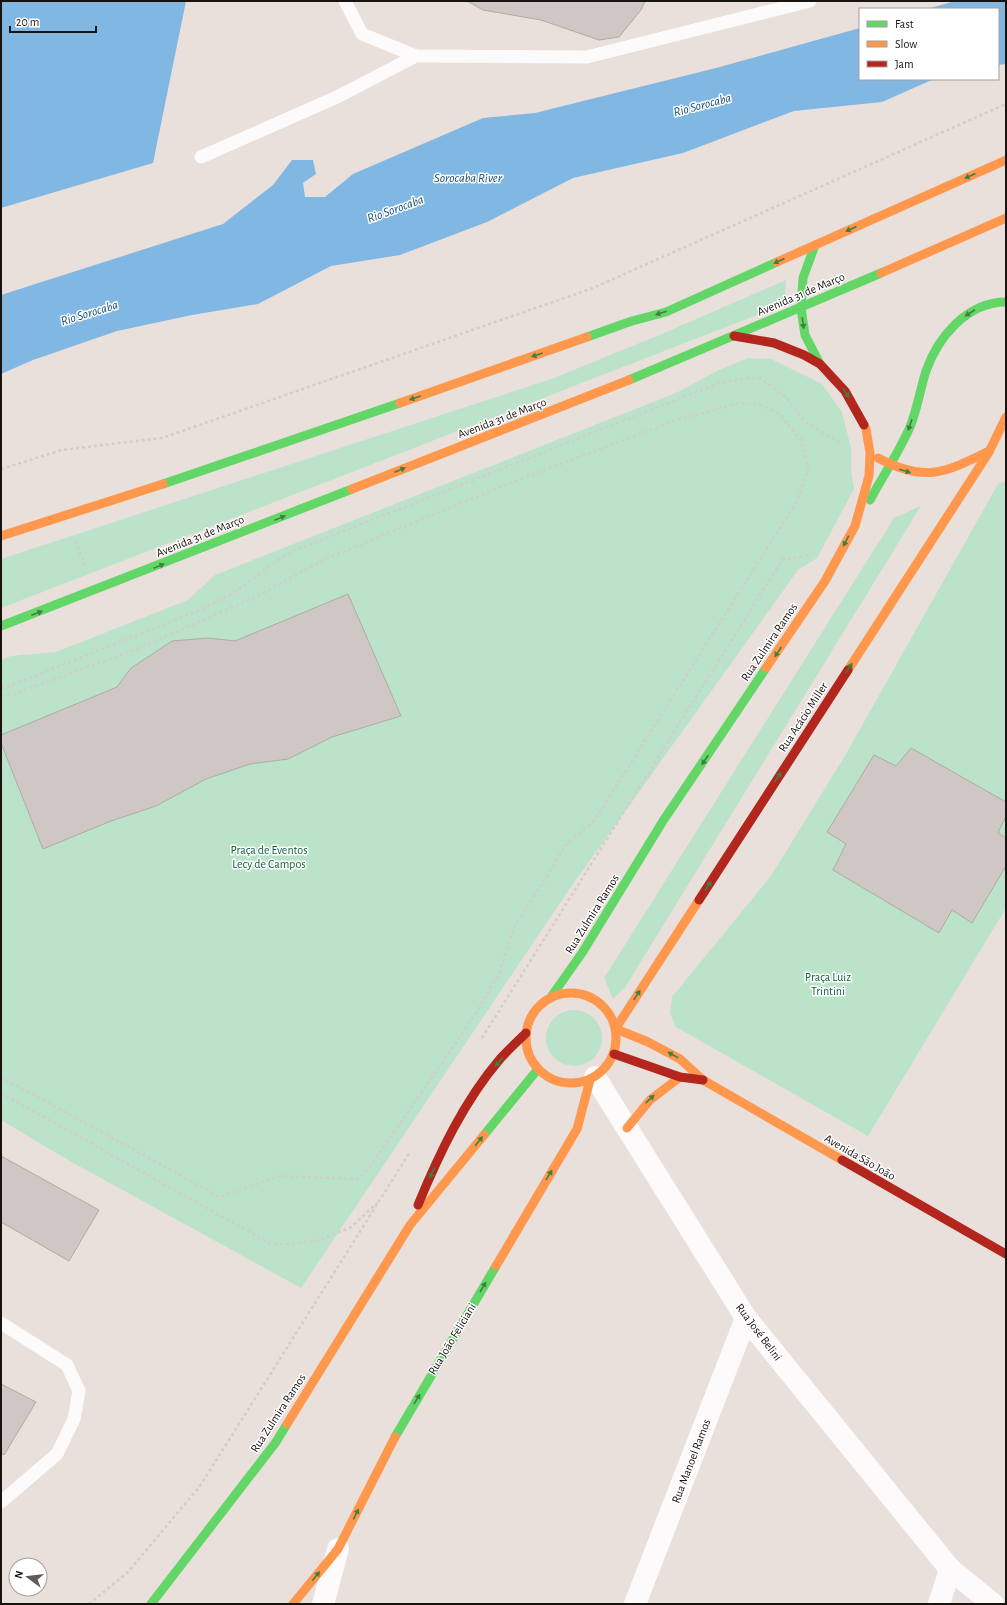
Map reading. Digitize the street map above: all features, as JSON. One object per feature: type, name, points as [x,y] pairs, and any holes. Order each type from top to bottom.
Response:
[{"type":"main road","points":[[1,536],[66,516],[294,440],[632,321],[666,312],[1005,162]]},
{"type":"main road","name":"Avenida 31 de Março","points":[[1,626],[94,591],[648,373],[1006,218]]},
{"type":"main road","points":[[815,245],[803,278],[801,308],[805,335],[820,364]]},
{"type":"main road","points":[[855,526],[910,427],[926,371],[938,344],[970,311],[995,302],[1006,302]]},
{"type":"main road","name":"Rua Zulmira Ramos","points":[[551,997],[582,953],[663,821],[825,581],[855,526],[869,476],[870,454],[866,429],[845,391],[820,364],[804,355],[774,343],[734,336]]},
{"type":"main road","name":"Rua Acácio Miller","points":[[616,1029],[997,448],[1006,417]]},
{"type":"main road","points":[[870,454],[908,473],[932,475],[957,468],[997,448]]},
{"type":"main road","points":[[564,992],[578,992],[591,996],[602,1004],[611,1015],[616,1029],[617,1042],[614,1054],[606,1067],[592,1078],[576,1083],[562,1083],[549,1078],[538,1070],[528,1053],[526,1034],[531,1016],[539,1005],[551,997],[564,992]]},
{"type":"main road","name":"Avenida São João","points":[[616,1029],[648,1042],[680,1059],[703,1080],[1006,1254]]},
{"type":"main road","name":"Rua Zulmira Ramos","points":[[410,1225],[426,1184],[457,1122],[497,1063],[526,1034]]},
{"type":"main road","name":"Avenida São João","points":[[614,1054],[680,1076],[703,1080]]},
{"type":"main road","name":"Rua Zulmira Ramos","points":[[151,1604],[276,1442],[410,1225],[538,1070]]},
{"type":"main road","points":[[627,1128],[644,1105],[661,1089],[680,1076]]},
{"type":"main road","name":"Rua João Feliciani","points":[[338,1548],[404,1420],[577,1129],[592,1078]]},
{"type":"main road","points":[[294,1604],[338,1548]]},
{"type":"street","name":"Rua José Belini","points":[[592,1078],[627,1128],[746,1318],[950,1568],[992,1604]]},
{"type":"street","name":"Rua Manoel Ramos","points":[[635,1604],[746,1318]]},
{"type":"street","name":"Rua João Feliciani","points":[[323,1604],[338,1548]]},
{"type":"street","points":[[939,1604],[950,1568]]},
{"type":"lane","points":[[345,1],[362,34],[416,56],[587,57],[810,1]]},
{"type":"lane","points":[[201,157],[337,97],[416,56]]},
{"type":"lane","points":[[1,1324],[67,1365],[79,1391],[74,1419],[57,1454],[1,1502]]},
{"type":"path","points":[[1,469],[62,450],[162,438],[593,288],[1006,104]]},
{"type":"path","points":[[1,688],[7,687],[200,610],[235,592],[288,552],[719,383],[760,378],[786,397],[804,421],[840,443],[842,450]]},
{"type":"path","points":[[1,696],[14,694],[137,649],[258,596],[322,560],[508,484],[674,421],[739,403],[758,404],[778,414],[802,441],[808,469],[797,501],[594,821],[567,844],[513,929],[500,971],[475,1014],[368,1168],[357,1179],[280,1176],[220,1198],[1,1078]]},
{"type":"path","points":[[66,516],[94,591]]},
{"type":"path","points":[[482,1038],[782,560],[811,554]]},
{"type":"path","points":[[1,1093],[271,1244],[291,1244],[321,1240],[351,1227],[380,1200]]},
{"type":"path","points":[[89,1604],[128,1572],[200,1486],[414,1146]]},
{"type":"green space","points":[[786,280],[785,292],[788,303],[1,608],[1,559],[554,378],[664,333]]},
{"type":"green space","name":"Praça de Eventos Lecy de Campos","points":[[748,358],[771,359],[822,384],[842,412],[851,448],[851,471],[854,489],[817,558],[798,570],[568,891],[301,1288],[68,1160],[1,1120],[1,660],[11,656],[56,652],[188,600],[215,575],[676,393],[719,370]]},
{"type":"green space","name":"Praça Luiz Trintini","points":[[1006,481],[1006,908],[868,1136],[676,1027],[670,1013],[672,997],[771,876],[846,754],[998,484]]},
{"type":"green space","points":[[921,506],[624,989],[613,999],[604,978],[894,518]]},
{"type":"green space","points":[[569,1010],[579,1010],[594,1018],[600,1027],[602,1038],[600,1049],[594,1058],[579,1066],[569,1066],[558,1061],[551,1054],[546,1043],[546,1033],[551,1022],[558,1015]]},
{"type":"water","points":[[1,1],[186,1],[153,163],[1,208]]},
{"type":"water","points":[[955,1],[1006,1],[1006,64],[999,65],[999,8],[930,8]]},
{"type":"water","name":"Sorocaba River","points":[[859,28],[859,80],[932,80],[882,102],[794,111],[683,153],[573,178],[487,222],[400,255],[331,266],[258,304],[192,315],[117,331],[33,360],[1,374],[1,295],[223,224],[273,185],[292,160],[313,160],[316,174],[303,183],[305,197],[325,197],[353,174],[483,118],[535,113],[716,68]]},
{"type":"building","points":[[467,1],[645,1],[641,10],[619,37],[599,40],[541,20],[483,10]]},
{"type":"building","points":[[348,594],[401,716],[332,737],[288,759],[250,764],[206,779],[156,806],[111,821],[43,849],[1,743],[1,735],[117,687],[131,668],[172,641],[208,638],[235,641]]},
{"type":"building","points":[[911,748],[1006,802],[1006,816],[998,833],[1006,838],[1006,866],[972,923],[952,910],[939,933],[833,870],[846,844],[827,832],[874,755],[896,766]]},
{"type":"building","points":[[1,1156],[99,1210],[69,1261],[1,1222]]},
{"type":"building","points":[[1,1384],[36,1402],[4,1455],[1,1453]]},
{"type":"traffic: fast","points":[[815,245],[803,278],[801,308],[805,335],[820,364]]},
{"type":"traffic: fast","points":[[587,337],[632,321],[666,312],[777,262]]},
{"type":"traffic: fast","points":[[629,380],[881,273]]},
{"type":"traffic: fast","points":[[870,500],[906,436],[915,414],[926,371],[931,358],[946,334],[967,315],[979,308],[1006,302]]},
{"type":"traffic: fast","points":[[163,484],[400,403]]},
{"type":"traffic: fast","points":[[1,626],[352,489]]},
{"type":"traffic: fast","points":[[551,997],[582,953],[663,821],[766,668]]},
{"type":"traffic: fast","points":[[484,1135],[538,1069]]},
{"type":"traffic: fast","points":[[395,1437],[496,1266]]},
{"type":"traffic: fast","points":[[151,1604],[276,1442],[287,1424]]},
{"type":"traffic: slow","points":[[777,262],[1006,160]]},
{"type":"traffic: slow","points":[[881,273],[1006,218]]},
{"type":"traffic: slow","points":[[400,403],[587,337]]},
{"type":"traffic: slow","points":[[352,489],[629,380]]},
{"type":"traffic: slow","points":[[848,670],[989,452],[1006,417]]},
{"type":"traffic: slow","points":[[766,668],[825,581],[855,526],[869,476],[870,453],[864,425]]},
{"type":"traffic: slow","points":[[878,458],[894,466],[908,470],[933,472],[958,466],[987,452]]},
{"type":"traffic: slow","points":[[1,536],[163,484]]},
{"type":"traffic: slow","points":[[616,1028],[699,900]]},
{"type":"traffic: slow","points":[[562,993],[580,993],[596,1000],[609,1013],[616,1029],[616,1038],[616,1047],[609,1063],[596,1076],[580,1083],[562,1083],[546,1076],[533,1063],[526,1047],[526,1029],[533,1013],[546,1000],[562,993]]},
{"type":"traffic: slow","points":[[616,1029],[648,1042],[680,1059],[703,1080],[842,1160]]},
{"type":"traffic: slow","points":[[627,1128],[650,1100],[680,1077]]},
{"type":"traffic: slow","points":[[496,1266],[577,1129],[590,1080]]},
{"type":"traffic: slow","points":[[287,1424],[410,1225],[484,1135]]},
{"type":"traffic: slow","points":[[293,1604],[338,1549],[395,1437]]},
{"type":"traffic: jam","points":[[734,336],[774,343],[804,355],[820,364],[845,391],[864,425]]},
{"type":"traffic: jam","points":[[699,900],[848,670]]},
{"type":"traffic: jam","points":[[418,1205],[453,1129],[475,1092],[500,1059],[526,1033]]},
{"type":"traffic: jam","points":[[614,1054],[680,1077],[703,1080]]},
{"type":"traffic: jam","points":[[842,1160],[1006,1254]]},
{"type":"water label","name":"Rio Sorocaba","points":[[702,104]]},
{"type":"water label","name":"Rio Sorocaba","points":[[395,208]]},
{"type":"water label","name":"Rio Sorocaba","points":[[89,312]]}]
